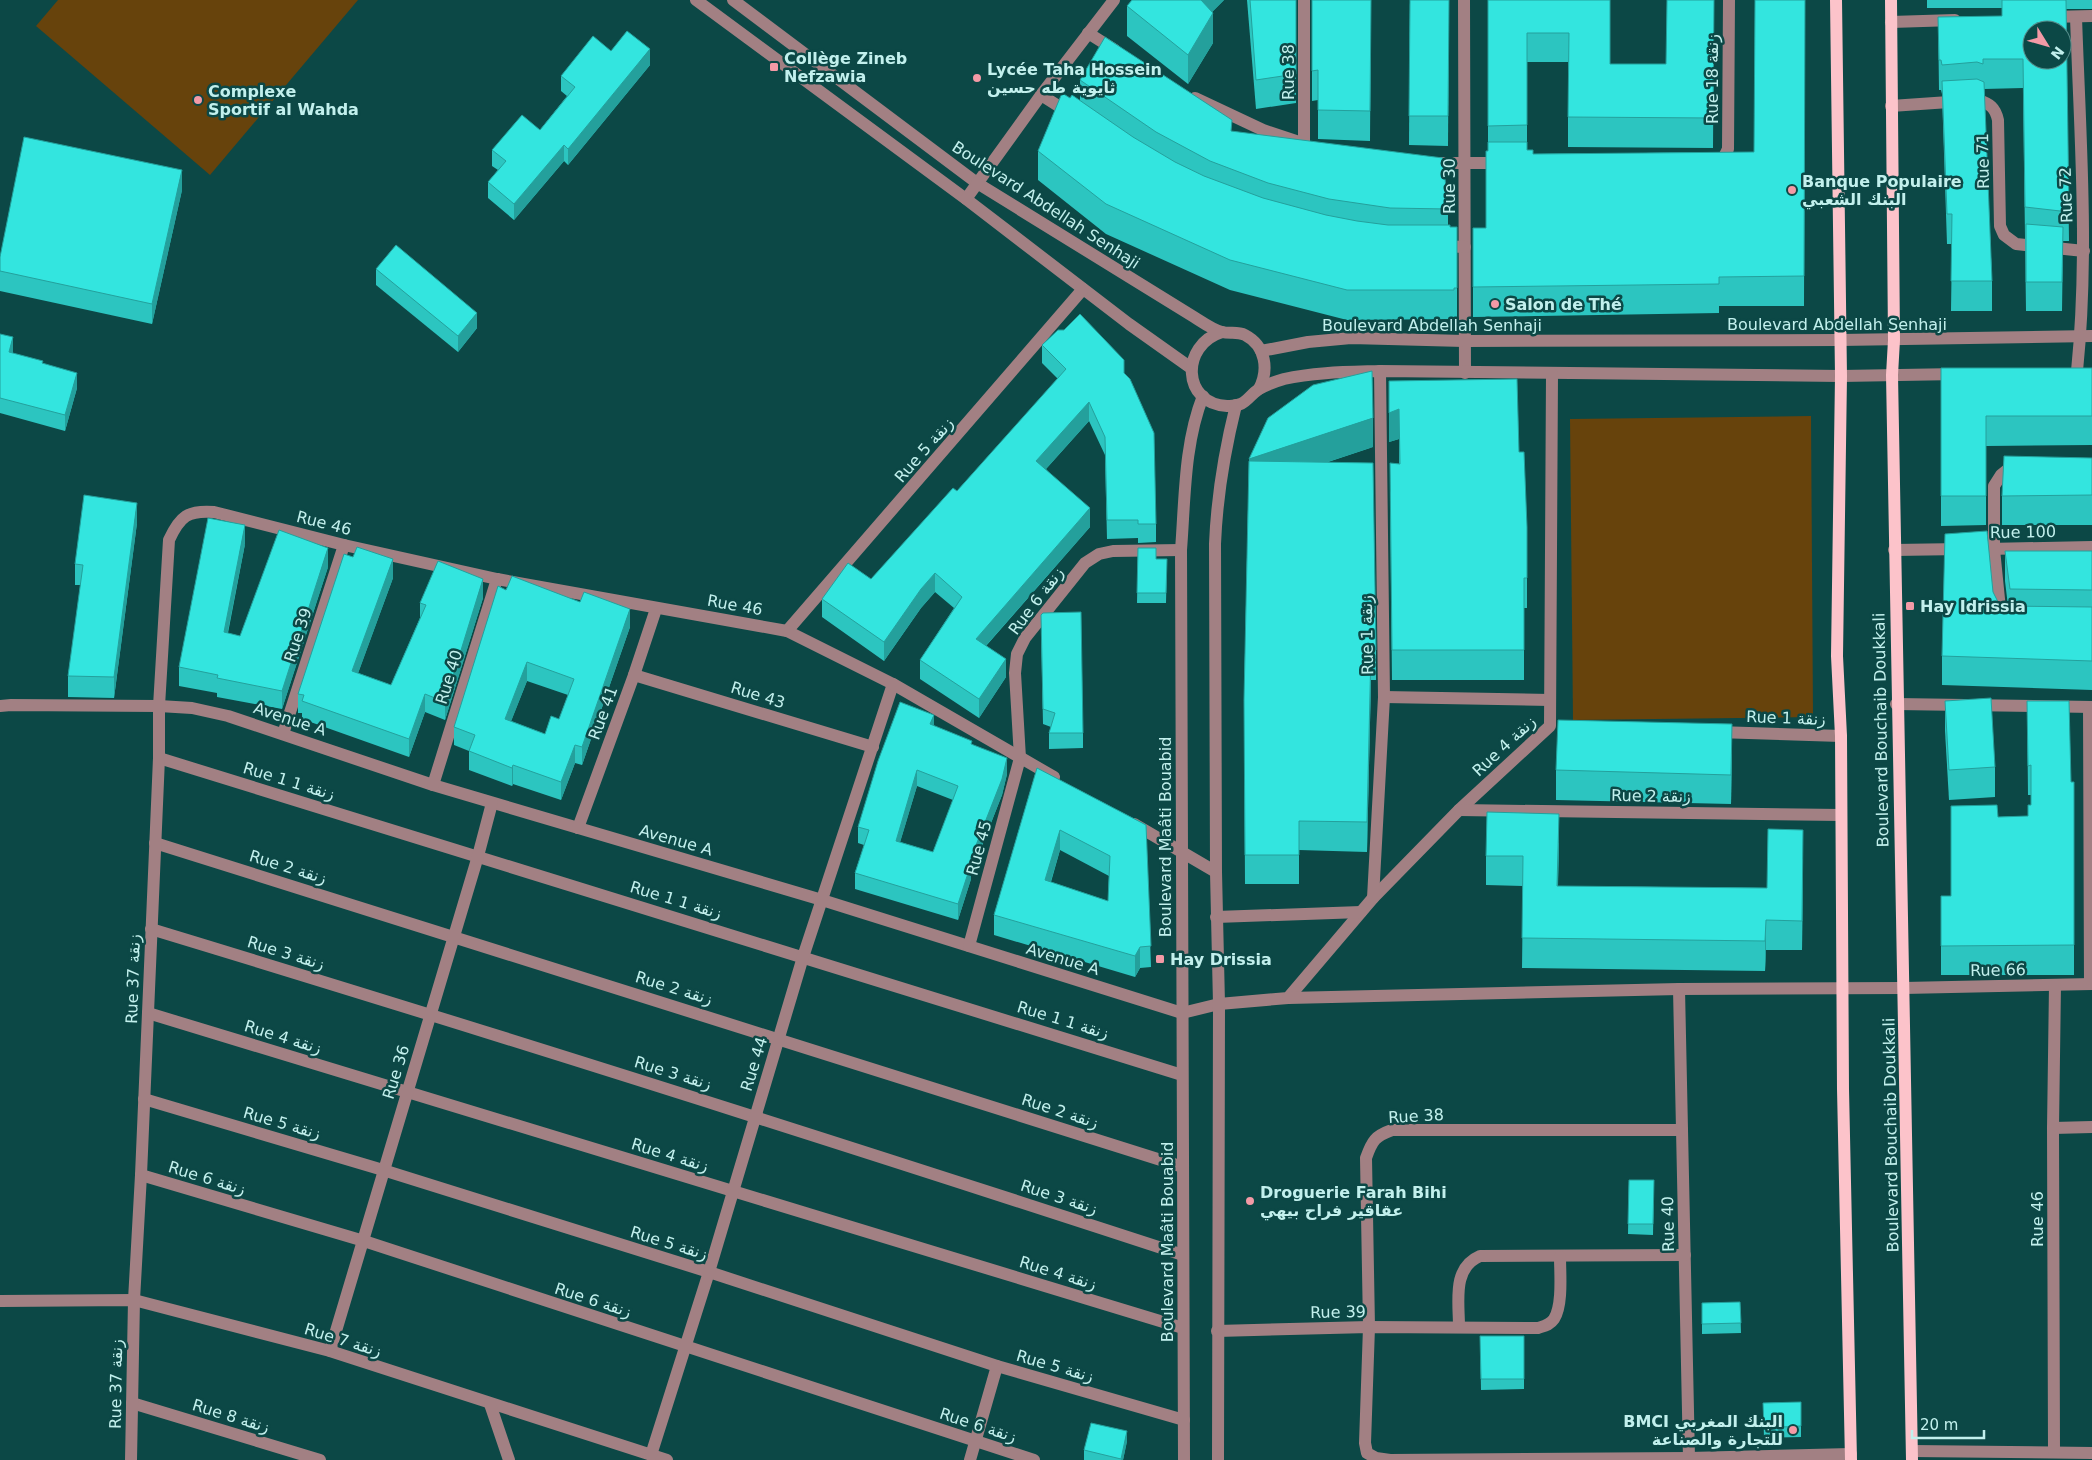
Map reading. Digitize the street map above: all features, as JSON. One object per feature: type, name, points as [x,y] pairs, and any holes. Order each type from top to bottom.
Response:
[{"type":"main road","points":[[1836,0],[1841,376],[1837,656],[1841,736],[1842,989],[1851,1457]]},
{"type":"main road","name":"Boulevard Bouchaib Doukkali","points":[[1891,0],[1894,340],[1892,376],[1896,704],[1904,988],[1912,1456]]},
{"type":"street","points":[[696,0],[1191,368]]},
{"type":"street","name":"Boulevard Abdellah Senhaji","points":[[733,0],[976,183],[1131,280],[1222,332],[1244,335],[1254,341],[1261,350],[1308,342],[1351,338],[1464,341],[1894,340],[2086,336]]},
{"type":"street","points":[[966,199],[1041,95],[1114,0]]},
{"type":"street","name":"Rue 38","points":[[1187,93],[1263,130],[1308,145],[1304,0]]},
{"type":"street","name":"Rue 30","points":[[1464,0],[1465,373]]},
{"type":"street","name":"Rue 18 زنقة","points":[[1705,161],[1718,160],[1724,157],[1728,149],[1729,0]]},
{"type":"street","points":[[2037,18],[2092,16]]},
{"type":"street","name":"Rue 72","points":[[2076,17],[2086,336],[2077,371]]},
{"type":"street","points":[[1891,22],[1969,20]]},
{"type":"street","points":[[1088,32],[1129,59]]},
{"type":"street","points":[[1041,95],[1082,121]]},
{"type":"street","name":"Rue 71","points":[[1891,106],[1978,100],[1988,103],[1995,109],[1998,120],[2000,226],[2004,236],[2010,241],[2023,246],[2084,251]]},
{"type":"street","points":[[1417,162],[1465,164],[1515,163]]},
{"type":"street","points":[[1428,246],[1465,247]]},
{"type":"street","name":"Rue 5 زنقة","points":[[787,631],[1083,289]]},
{"type":"street","points":[[1222,332],[1208,338],[1198,348],[1191,368],[1194,382],[1203,396],[1218,405],[1236,405],[1249,400],[1259,389],[1264,380],[1266,370],[1261,350]]},
{"type":"street","points":[[1259,389],[1284,379],[1333,373],[1380,371],[1841,376],[1968,374]]},
{"type":"street","name":"Rue 1 زنقة","points":[[1373,898],[1384,697],[1380,371]]},
{"type":"street","points":[[2063,372],[2092,371]]},
{"type":"street","name":"Rue 4 زنقة","points":[[1288,998],[1373,898],[1459,810],[1555,726],[1550,700],[1552,374]]},
{"type":"street","name":"Boulevard Maâti Bouabid","points":[[1184,1460],[1181,550],[1190,443],[1194,418],[1203,396]]},
{"type":"street","points":[[1218,1460],[1219,1004],[1216,917],[1215,544],[1217,497],[1224,451],[1236,405]]},
{"type":"street","points":[[2015,627],[2005,626],[2001,620],[1994,549],[1994,486],[2001,475],[2012,467],[2029,467]]},
{"type":"street","name":"Rue 46","points":[[196,511],[214,512],[344,546],[497,579],[787,631],[893,684],[1063,783]]},
{"type":"street","name":"Rue 37 زنقة","points":[[131,1460],[134,1300],[159,758],[158,706],[169,540],[181,520],[196,511]]},
{"type":"street","name":"Rue 39","points":[[283,734],[344,546]]},
{"type":"street","name":"Rue 100","points":[[1894,550],[2092,547]]},
{"type":"street","name":"Rue 6 زنقة","points":[[1020,758],[1015,673],[1017,654],[1025,638],[1085,563],[1099,554],[1113,551],[1181,550]]},
{"type":"street","name":"Rue 40","points":[[433,785],[497,579]]},
{"type":"street","name":"Rue 41","points":[[578,828],[656,609]]},
{"type":"street","name":"Rue 43","points":[[634,675],[873,746]]},
{"type":"street","name":"Rue 44","points":[[651,1455],[686,1348],[803,957],[893,684]]},
{"type":"street","points":[[1384,697],[1550,700]]},
{"type":"street","name":"Avenue A","points":[[0,706],[11,704],[158,706],[192,708],[228,716],[433,785],[822,900],[1182,1013]]},
{"type":"street","points":[[1896,704],[2090,707],[2091,984]]},
{"type":"street","name":"Rue 1 زنقة","points":[[1705,732],[1841,736]]},
{"type":"street","name":"Rue 1 زنقة 1","points":[[159,758],[1182,1075]]},
{"type":"street","name":"Rue 45","points":[[969,946],[1020,758]]},
{"type":"street","name":"Rue 36","points":[[330,1351],[364,1242],[383,1170],[478,856],[492,803]]},
{"type":"street","name":"Rue 2 زنقة","points":[[1459,810],[1841,815]]},
{"type":"street","points":[[1122,817],[1216,872]]},
{"type":"street","name":"Rue 2 زنقة","points":[[155,843],[779,1038],[1183,1167]]},
{"type":"street","points":[[1216,917],[1361,912]]},
{"type":"street","name":"Rue 3 زنقة","points":[[151,929],[756,1116],[1183,1255]]},
{"type":"street","name":"Rue 66","points":[[1288,998],[1679,989],[1842,989],[2091,984]]},
{"type":"street","name":"Rue 46","points":[[2054,1452],[2053,1128],[2055,985]]},
{"type":"street","name":"Rue 40","points":[[1679,989],[1689,1458]]},
{"type":"street","points":[[1182,1013],[1219,1004],[1288,998]]},
{"type":"street","name":"Rue 4 زنقة","points":[[148,1013],[1183,1328]]},
{"type":"street","name":"Rue 5 زنقة","points":[[144,1099],[383,1170],[709,1272],[997,1366],[1184,1420]]},
{"type":"street","points":[[2053,1128],[2092,1127]]},
{"type":"street","name":"Rue 38","points":[[1390,1460],[1376,1458],[1367,1453],[1365,1443],[1369,1327],[1366,1158],[1371,1144],[1379,1135],[1392,1130],[1682,1130]]},
{"type":"street","name":"Rue 6 زنقة","points":[[141,1175],[364,1242],[1034,1460]]},
{"type":"street","points":[[1459,1327],[1459,1278],[1471,1260],[1480,1256],[1685,1255]]},
{"type":"street","name":"Rue 39","points":[[1218,1331],[1369,1327],[1538,1328],[1548,1325],[1554,1319],[1559,1306],[1560,1256]]},
{"type":"street","name":"Rue 7 زنقة","points":[[0,1301],[134,1300],[330,1351],[667,1460]]},
{"type":"street","points":[[970,1460],[997,1366]]},
{"type":"street","name":"Rue 8 زنقة","points":[[132,1403],[320,1460]]},
{"type":"street","points":[[490,1404],[509,1460]]},
{"type":"street","points":[[1912,1456],[2054,1452],[2092,1453]]},
{"type":"street","points":[[1390,1460],[1851,1457]]},
{"type":"shaded area","name":"Complexe Sportif al Wahda","points":[[58,0],[358,0],[210,175],[36,26]]},
{"type":"shaded area","points":[[1811,416],[1813,717],[1573,720],[1570,419]]},
{"type":"building","points":[[1132,0],[1201,0],[1213,13],[1188,55],[1127,6]]},
{"type":"building","points":[[1250,0],[1296,0],[1296,74],[1256,80]]},
{"type":"building","points":[[1312,0],[1371,0],[1370,111],[1318,110],[1318,70],[1312,71]]},
{"type":"building","points":[[1410,0],[1449,0],[1448,116],[1409,116]]},
{"type":"building","points":[[1488,0],[1610,0],[1610,64],[1666,64],[1667,0],[1714,0],[1713,118],[1568,117],[1569,33],[1527,33],[1527,125],[1488,126]]},
{"type":"building","points":[[1755,0],[1805,0],[1804,276],[1719,277],[1719,284],[1473,287],[1473,228],[1486,228],[1486,151],[1488,151],[1488,142],[1527,142],[1527,150],[1533,150],[1533,154],[1754,152]]},
{"type":"building","points":[[2002,0],[2066,0],[2066,20],[2022,20],[2022,59],[1983,59],[1983,64],[1977,62],[1942,65],[1941,60],[1939,60],[1938,17],[2002,16]]},
{"type":"building","points":[[627,31],[650,49],[568,149],[564,145],[514,204],[488,182],[506,161],[492,150],[522,115],[540,130],[575,87],[561,76],[593,36],[611,51]]},
{"type":"building","points":[[1105,37],[1232,120],[1231,131],[1443,158],[1448,209],[1390,208],[1329,199],[1268,183],[1210,161],[1156,132],[1080,80]]},
{"type":"building","points":[[2023,70],[2067,70],[2069,212],[2025,207]]},
{"type":"building","points":[[1977,79],[1984,82],[1992,281],[1951,281],[1952,214],[1947,214],[1942,81]]},
{"type":"building","points":[[1062,93],[1070,98],[1072,95],[1133,137],[1175,162],[1204,176],[1263,198],[1326,215],[1357,221],[1388,225],[1450,225],[1450,227],[1457,227],[1457,288],[1454,288],[1454,290],[1347,290],[1230,260],[1106,204],[1038,151]]},
{"type":"building","points":[[24,137],[182,170],[152,304],[0,271],[0,257]]},
{"type":"building","points":[[2026,224],[2063,227],[2062,282],[2026,282]]},
{"type":"building","points":[[396,245],[477,313],[458,336],[376,269]]},
{"type":"building","points":[[1080,314],[1124,360],[1124,373],[1130,379],[1154,433],[1156,524],[1138,524],[1138,520],[1107,520],[1105,437],[1089,402],[1036,461],[1090,508],[976,639],[1006,659],[979,699],[920,660],[962,597],[935,573],[921,589],[884,642],[822,599],[848,563],[871,579],[953,488],[957,491],[1066,369],[1042,345],[1058,330],[1064,330]]},
{"type":"building","points":[[0,334],[13,337],[9,352],[77,373],[65,415],[0,398]]},
{"type":"building","points":[[1941,368],[2092,368],[2092,416],[1986,416],[1986,496],[1941,496]]},
{"type":"building","points":[[1372,371],[1373,418],[1249,459],[1268,418],[1313,385]]},
{"type":"building","points":[[1517,379],[1519,452],[1524,452],[1527,527],[1527,578],[1524,578],[1524,650],[1392,650],[1390,463],[1400,464],[1399,409],[1389,413],[1389,381]]},
{"type":"building","points":[[2004,456],[2092,458],[2092,495],[2002,496]]},
{"type":"building","points":[[1249,461],[1373,463],[1376,650],[1371,650],[1367,822],[1299,821],[1299,855],[1245,855],[1244,700]]},
{"type":"building","points":[[84,495],[137,503],[114,677],[68,676],[83,565],[75,564]]},
{"type":"building","points":[[208,518],[245,525],[224,632],[240,636],[279,530],[328,548],[282,691],[217,678],[218,675],[179,667]]},
{"type":"building","points":[[1987,531],[1993,592],[1998,602],[2005,606],[2092,607],[2092,661],[1942,656],[1945,534]]},
{"type":"building","points":[[357,547],[393,559],[352,671],[391,685],[426,605],[420,603],[438,561],[483,579],[445,702],[425,694],[409,739],[302,701],[304,695],[298,694],[344,554],[353,557]]},
{"type":"building","points":[[1138,548],[1156,548],[1156,559],[1167,559],[1166,593],[1137,593]]},
{"type":"building","points":[[2005,551],[2092,551],[2092,590],[2010,589]]},
{"type":"building","points":[[512,576],[580,602],[584,592],[630,609],[582,747],[575,745],[561,782],[513,765],[512,768],[469,751],[475,735],[454,727],[498,586],[506,590]],"holes":[[[527,662],[574,679],[559,719],[551,716],[545,734],[505,719]]]},
{"type":"building","points":[[1081,612],[1083,733],[1049,733],[1055,713],[1043,709],[1041,615],[1043,613]]},
{"type":"building","points":[[1991,698],[1995,767],[1949,770],[1945,701]]},
{"type":"building","points":[[2027,701],[2069,701],[2071,782],[2074,782],[2074,945],[1941,946],[1941,896],[1951,896],[1951,806],[1997,805],[1998,817],[2028,816],[2028,805],[2031,805],[2031,765],[2028,766]]},
{"type":"building","points":[[900,702],[934,715],[930,724],[972,741],[971,744],[1007,758],[1002,779],[969,863],[971,864],[958,904],[855,873],[869,830],[858,827],[878,761]],"holes":[[[917,770],[958,786],[933,852],[896,841]]]},
{"type":"building","points":[[1558,720],[1732,724],[1731,775],[1556,770]]},
{"type":"building","points":[[1037,768],[1146,825],[1151,946],[1140,947],[1135,956],[994,915]],"holes":[[[1060,830],[1110,856],[1108,901],[1045,880]]]},
{"type":"building","points":[[1487,812],[1559,814],[1557,886],[1767,888],[1768,829],[1803,830],[1802,921],[1766,920],[1765,941],[1522,938],[1523,856],[1486,856]]},
{"type":"building","points":[[1629,1180],[1654,1180],[1653,1224],[1628,1224]]},
{"type":"building","points":[[1740,1302],[1741,1323],[1702,1324],[1702,1303]]},
{"type":"building","points":[[1480,1336],[1524,1336],[1524,1379],[1481,1379]]},
{"type":"building","points":[[1801,1402],[1801,1426],[1764,1428],[1763,1403]]},
{"type":"building","points":[[1091,1423],[1127,1431],[1121,1459],[1084,1450]]},
{"type":"place","name":"Collège Zineb Nefzawia","points":[[774,67]]},
{"type":"place","name":"Lycée Taha Hossein ثايوية طه حسين","points":[[977,78]]},
{"type":"place","name":"Complexe Sportif al Wahda","points":[[198,100]]},
{"type":"place","name":"Banque Populaire البنك الشعبي","points":[[1792,190]]},
{"type":"place","name":"Salon de Thé","points":[[1495,304]]},
{"type":"place","name":"Hay Idrissia","points":[[1910,606]]},
{"type":"place","name":"Hay Drissia","points":[[1160,959]]},
{"type":"place","name":"Droguerie Farah Bihi عقاقير فراح بيهي","points":[[1250,1201]]},
{"type":"place","name":"BMCI البنك المغربي للتجارة والصناعة","points":[[1793,1430]]}]
